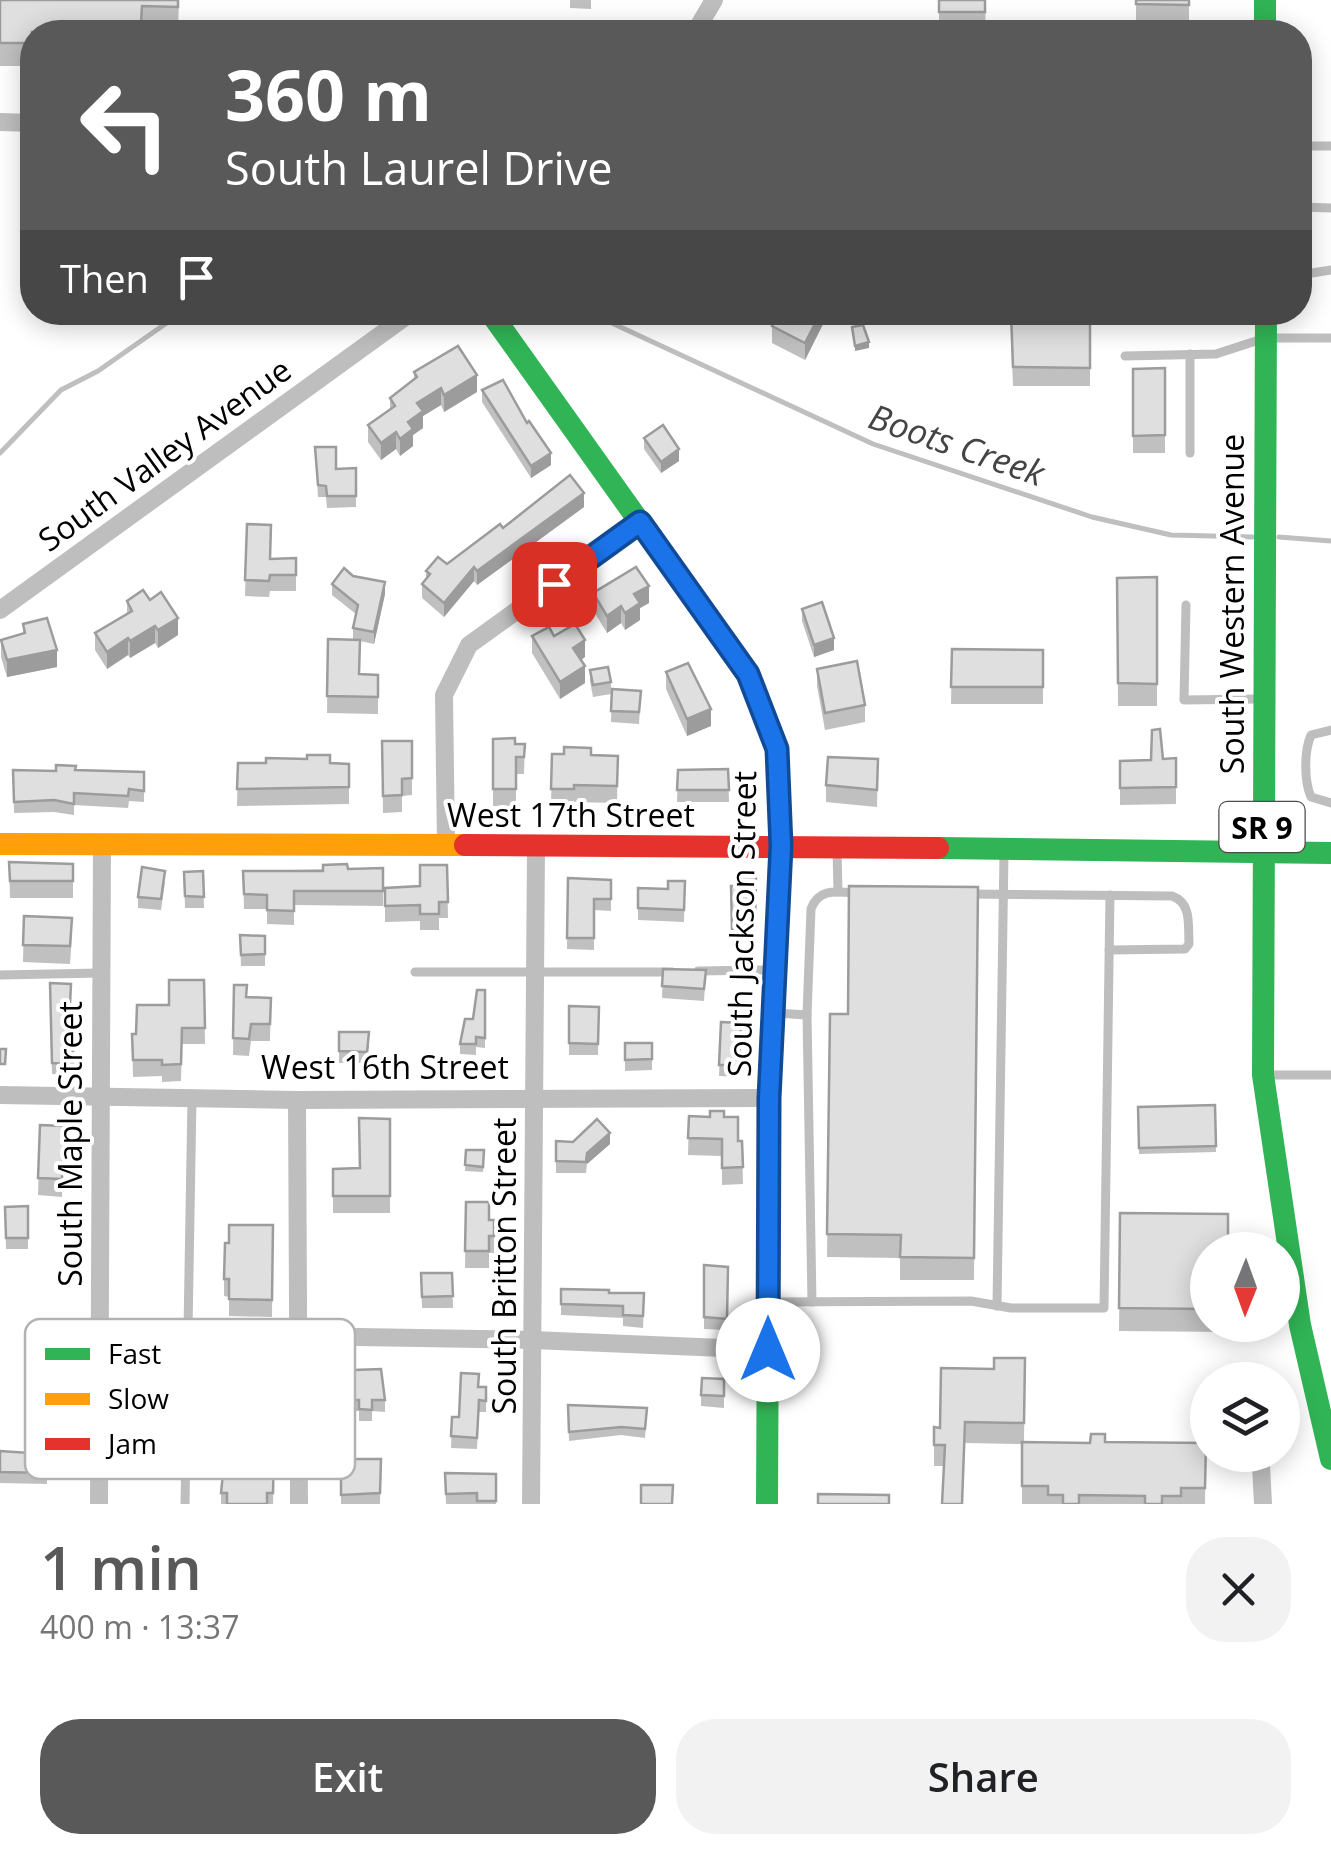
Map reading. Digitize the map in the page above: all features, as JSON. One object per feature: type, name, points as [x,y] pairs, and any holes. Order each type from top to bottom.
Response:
[{"type":"main road","name":"South Jackson Street","points":[[499,325],[748,674],[777,749],[781,846],[769,1098],[767,1504]]},
{"type":"main road","name":"South Western Avenue","points":[[1263,1075],[1266,325]]},
{"type":"main road","name":"West 17th Street","points":[[0,844],[1262,852]]},
{"type":"main road","points":[[1262,852],[1331,852]]},
{"type":"main road","name":"SR 9","points":[[1263,1075],[1303,1340],[1331,1460]]},
{"type":"street","name":"South Valley Avenue","points":[[0,610],[394,325]]},
{"type":"street","points":[[446,847],[444,694],[468,645],[640,522]]},
{"type":"street","name":"South Maple Street","points":[[99,1319],[102,845]]},
{"type":"street","name":"South Britton Street","points":[[531,1504],[536,848]]},
{"type":"street","name":"West 16th Street","points":[[0,1095],[297,1100],[769,1098]]},
{"type":"street","points":[[297,1100],[298,1319]]},
{"type":"street","points":[[355,1337],[768,1350]]},
{"type":"street","points":[[1261,1472],[1263,1504]]},
{"type":"street","points":[[299,1479],[299,1504]]},
{"type":"lane","points":[[1125,356],[1216,354],[1261,325]]},
{"type":"lane","points":[[1278,325],[1331,338]]},
{"type":"lane","points":[[1190,354],[1190,453]]},
{"type":"lane","points":[[1186,605],[1184,700],[1264,699]]},
{"type":"lane","points":[[1331,730],[1311,734],[1307,743],[1307,788],[1311,798],[1331,803]]},
{"type":"lane","points":[[837,847],[838,892]]},
{"type":"lane","points":[[998,1306],[1004,849]]},
{"type":"lane","points":[[812,1302],[807,1014],[811,909],[822,892],[875,893]]},
{"type":"lane","points":[[948,894],[1172,896],[1186,906],[1189,944],[1185,949],[1109,950]]},
{"type":"lane","points":[[768,1302],[971,1301],[998,1306],[1104,1308],[1110,895]]},
{"type":"lane","points":[[415,972],[775,970]]},
{"type":"lane","points":[[0,975],[100,973]]},
{"type":"lane","points":[[773,1012],[807,1014]]},
{"type":"lane","points":[[1263,1075],[1331,1075]]},
{"type":"lane","points":[[188,1319],[192,1098]]},
{"type":"lane","points":[[184,1479],[184,1504]]},
{"type":"building","points":[[0,0],[178,0],[178,7],[142,6],[141,20],[20,20],[20,43],[0,43]]},
{"type":"building","points":[[939,0],[985,0],[985,12],[939,12]]},
{"type":"building","points":[[1136,0],[1189,0],[1189,5],[1136,4]]},
{"type":"building","points":[[772,325],[814,325],[805,343]]},
{"type":"building","points":[[863,325],[869,342],[855,346],[852,327]]},
{"type":"building","points":[[1011,325],[1090,325],[1090,368],[1013,367]]},
{"type":"building","points":[[458,346],[477,375],[444,395],[441,388],[417,403],[423,411],[408,422],[413,429],[400,439],[396,432],[381,443],[368,425],[395,406],[390,398],[417,377],[414,372]]},
{"type":"building","points":[[1165,368],[1165,435],[1133,436],[1133,369]]},
{"type":"building","points":[[503,380],[527,423],[551,453],[531,466],[482,390]]},
{"type":"building","points":[[663,425],[679,449],[661,462],[644,438]]},
{"type":"building","points":[[315,447],[336,447],[336,469],[356,468],[356,496],[327,496],[326,486],[318,485]]},
{"type":"building","points":[[570,475],[584,493],[477,571],[474,567],[444,603],[422,584],[430,574],[426,571],[438,557],[447,564],[500,524],[503,528]]},
{"type":"building","points":[[247,524],[271,525],[270,559],[296,558],[296,575],[270,575],[269,581],[245,580]]},
{"type":"building","points":[[636,567],[649,586],[634,594],[640,603],[625,613],[621,606],[607,616],[593,593]]},
{"type":"building","points":[[344,568],[353,576],[385,582],[374,632],[353,628],[358,605],[332,584]]},
{"type":"building","points":[[1157,577],[1157,684],[1118,683],[1117,578]]},
{"type":"building","points":[[143,590],[150,600],[161,592],[178,618],[158,630],[155,626],[130,641],[128,638],[107,652],[95,633],[132,611],[127,601]]},
{"type":"building","points":[[822,602],[834,638],[814,645],[802,609]]},
{"type":"building","points":[[47,618],[57,650],[7,660],[1,640],[25,633],[23,624]]},
{"type":"building","points":[[575,624],[585,640],[573,648],[585,666],[560,682],[532,636],[549,627],[554,636]]},
{"type":"building","points":[[328,639],[360,640],[359,674],[378,675],[378,697],[327,696]]},
{"type":"building","points":[[952,649],[1043,650],[1043,687],[951,687]]},
{"type":"building","points":[[857,661],[865,705],[825,713],[817,669]]},
{"type":"building","points":[[688,663],[711,709],[687,719],[666,672]]},
{"type":"building","points":[[608,667],[611,682],[593,685],[590,670]]},
{"type":"building","points":[[612,689],[641,691],[639,712],[611,711]]},
{"type":"building","points":[[1160,729],[1163,759],[1176,758],[1176,787],[1120,788],[1120,761],[1151,760],[1152,730]]},
{"type":"building","points":[[515,738],[515,744],[525,744],[524,757],[516,757],[516,789],[493,789],[493,739]]},
{"type":"building","points":[[382,741],[412,741],[412,778],[402,779],[402,795],[383,796]]},
{"type":"building","points":[[564,747],[591,748],[591,755],[618,756],[617,786],[551,789],[552,754],[564,754]]},
{"type":"building","points":[[307,755],[330,755],[330,763],[349,764],[349,787],[237,789],[238,763],[266,763],[266,758],[307,759]]},
{"type":"building","points":[[828,757],[878,759],[877,790],[826,785]]},
{"type":"building","points":[[56,765],[76,766],[75,770],[144,772],[144,791],[129,789],[128,796],[74,793],[74,804],[54,800],[14,802],[13,770],[56,771]]},
{"type":"building","points":[[728,769],[729,790],[677,790],[678,770]]},
{"type":"building","points":[[9,862],[73,864],[73,881],[10,881]]},
{"type":"building","points":[[347,864],[348,869],[383,868],[383,891],[294,891],[294,911],[267,910],[267,895],[244,894],[243,871],[323,871],[323,865]]},
{"type":"building","points":[[420,865],[447,865],[448,902],[439,902],[439,914],[420,914],[420,905],[385,906],[385,888],[420,886]]},
{"type":"building","points":[[142,867],[165,871],[161,899],[138,897]]},
{"type":"building","points":[[203,871],[204,897],[185,896],[184,872]]},
{"type":"building","points":[[736,874],[756,874],[755,928],[732,929],[731,886],[736,886]]},
{"type":"building","points":[[568,878],[611,880],[611,899],[594,899],[594,938],[567,938]]},
{"type":"building","points":[[668,881],[685,881],[684,910],[638,908],[638,888],[668,889]]},
{"type":"building","points":[[849,886],[978,887],[974,1258],[900,1257],[901,1235],[827,1234],[830,1014],[848,1014]]},
{"type":"building","points":[[24,916],[72,918],[70,946],[23,945]]},
{"type":"building","points":[[240,935],[265,936],[265,954],[241,955]]},
{"type":"building","points":[[663,969],[706,970],[704,989],[662,986]]},
{"type":"building","points":[[169,980],[204,980],[205,1028],[182,1028],[181,1064],[133,1060],[137,1005],[169,1005]]},
{"type":"building","points":[[50,983],[71,984],[65,1032],[73,1033],[73,1064],[52,1063]]},
{"type":"building","points":[[234,985],[247,985],[246,997],[271,998],[270,1024],[251,1024],[249,1039],[233,1038]]},
{"type":"building","points":[[477,990],[485,990],[485,1038],[476,1037],[476,1044],[460,1044],[465,1019],[473,1019]]},
{"type":"building","points":[[569,1006],[599,1007],[598,1044],[569,1043]]},
{"type":"building","points":[[721,1022],[741,1023],[739,1065],[719,1065]]},
{"type":"building","points":[[339,1032],[369,1032],[367,1052],[339,1051]]},
{"type":"building","points":[[625,1043],[652,1043],[652,1059],[625,1060]]},
{"type":"building","points":[[0,1049],[6,1049],[5,1064],[0,1064]]},
{"type":"building","points":[[1215,1105],[1216,1146],[1139,1148],[1138,1107]]},
{"type":"building","points":[[710,1111],[738,1117],[743,1167],[722,1168],[722,1139],[688,1138],[689,1116],[710,1117]]},
{"type":"building","points":[[359,1118],[390,1119],[390,1196],[333,1196],[333,1169],[360,1168]]},
{"type":"building","points":[[597,1119],[610,1133],[587,1153],[586,1162],[556,1161],[556,1141],[573,1142]]},
{"type":"building","points":[[40,1125],[64,1126],[62,1179],[38,1178]]},
{"type":"building","points":[[466,1150],[484,1150],[483,1167],[465,1165]]},
{"type":"building","points":[[466,1202],[489,1202],[494,1236],[489,1236],[489,1251],[465,1251]]},
{"type":"building","points":[[28,1206],[28,1238],[6,1238],[5,1207]]},
{"type":"building","points":[[1120,1213],[1228,1214],[1228,1232],[1190,1232],[1190,1309],[1119,1308]]},
{"type":"building","points":[[229,1225],[273,1225],[272,1300],[229,1299],[229,1279],[224,1279]]},
{"type":"building","points":[[704,1265],[728,1267],[727,1319],[704,1317]]},
{"type":"building","points":[[421,1273],[452,1273],[453,1296],[422,1297]]},
{"type":"building","points":[[561,1289],[644,1293],[643,1316],[623,1315],[623,1306],[561,1304]]},
{"type":"building","points":[[994,1358],[1025,1358],[1024,1423],[965,1422],[962,1504],[942,1504],[945,1445],[934,1445],[934,1427],[940,1428],[941,1368],[994,1369]]},
{"type":"building","points":[[381,1369],[385,1400],[372,1400],[372,1410],[359,1409],[359,1400],[355,1400],[355,1370]]},
{"type":"building","points":[[461,1373],[479,1374],[478,1387],[486,1387],[486,1401],[479,1400],[477,1438],[451,1436],[452,1417],[459,1417]]},
{"type":"building","points":[[702,1378],[724,1379],[724,1396],[701,1395]]},
{"type":"building","points":[[568,1405],[647,1408],[645,1429],[569,1432]]},
{"type":"building","points":[[1091,1434],[1105,1434],[1105,1442],[1190,1443],[1190,1472],[1205,1472],[1205,1488],[1181,1488],[1181,1496],[1162,1496],[1162,1504],[1145,1504],[1145,1496],[1079,1495],[1079,1504],[1063,1504],[1063,1495],[1048,1495],[1048,1486],[1022,1486],[1022,1442],[1090,1443]]},
{"type":"building","points":[[0,1451],[25,1453],[25,1473],[0,1472]]},
{"type":"building","points":[[355,1459],[381,1459],[380,1493],[341,1495],[341,1479],[355,1479]]},
{"type":"building","points":[[445,1473],[496,1474],[496,1501],[477,1501],[477,1493],[446,1494]]},
{"type":"building","points":[[222,1479],[273,1479],[273,1493],[267,1493],[267,1504],[227,1504],[227,1493],[221,1493]]},
{"type":"building","points":[[641,1485],[673,1485],[672,1504],[641,1504]]},
{"type":"building","points":[[818,1494],[889,1495],[889,1504],[818,1504]]},
{"type":"waterway","name":"Boots Creek","points":[[0,453],[61,390],[98,371],[164,325]]},
{"type":"waterway","name":"Boots Creek","points":[[616,325],[873,444],[1092,517],[1171,535],[1253,537]]},
{"type":"waterway","name":"Boots Creek","points":[[1279,537],[1331,541]]},
{"type":"traffic: fast","points":[[1265,0],[1265,20]]},
{"type":"traffic: fast","points":[[499,325],[748,674],[777,749],[781,846],[769,1098],[767,1504]]},
{"type":"traffic: fast","points":[[1266,325],[1263,1075],[1300,1325],[1331,1459]]},
{"type":"traffic: fast","points":[[938,848],[1331,853]]},
{"type":"traffic: slow","points":[[0,844],[465,845]]},
{"type":"traffic: jam","points":[[465,845],[938,848]]},
{"type":"route","points":[[554,584],[640,522],[748,674],[777,749],[781,846],[769,1098],[768,1350]]}]
